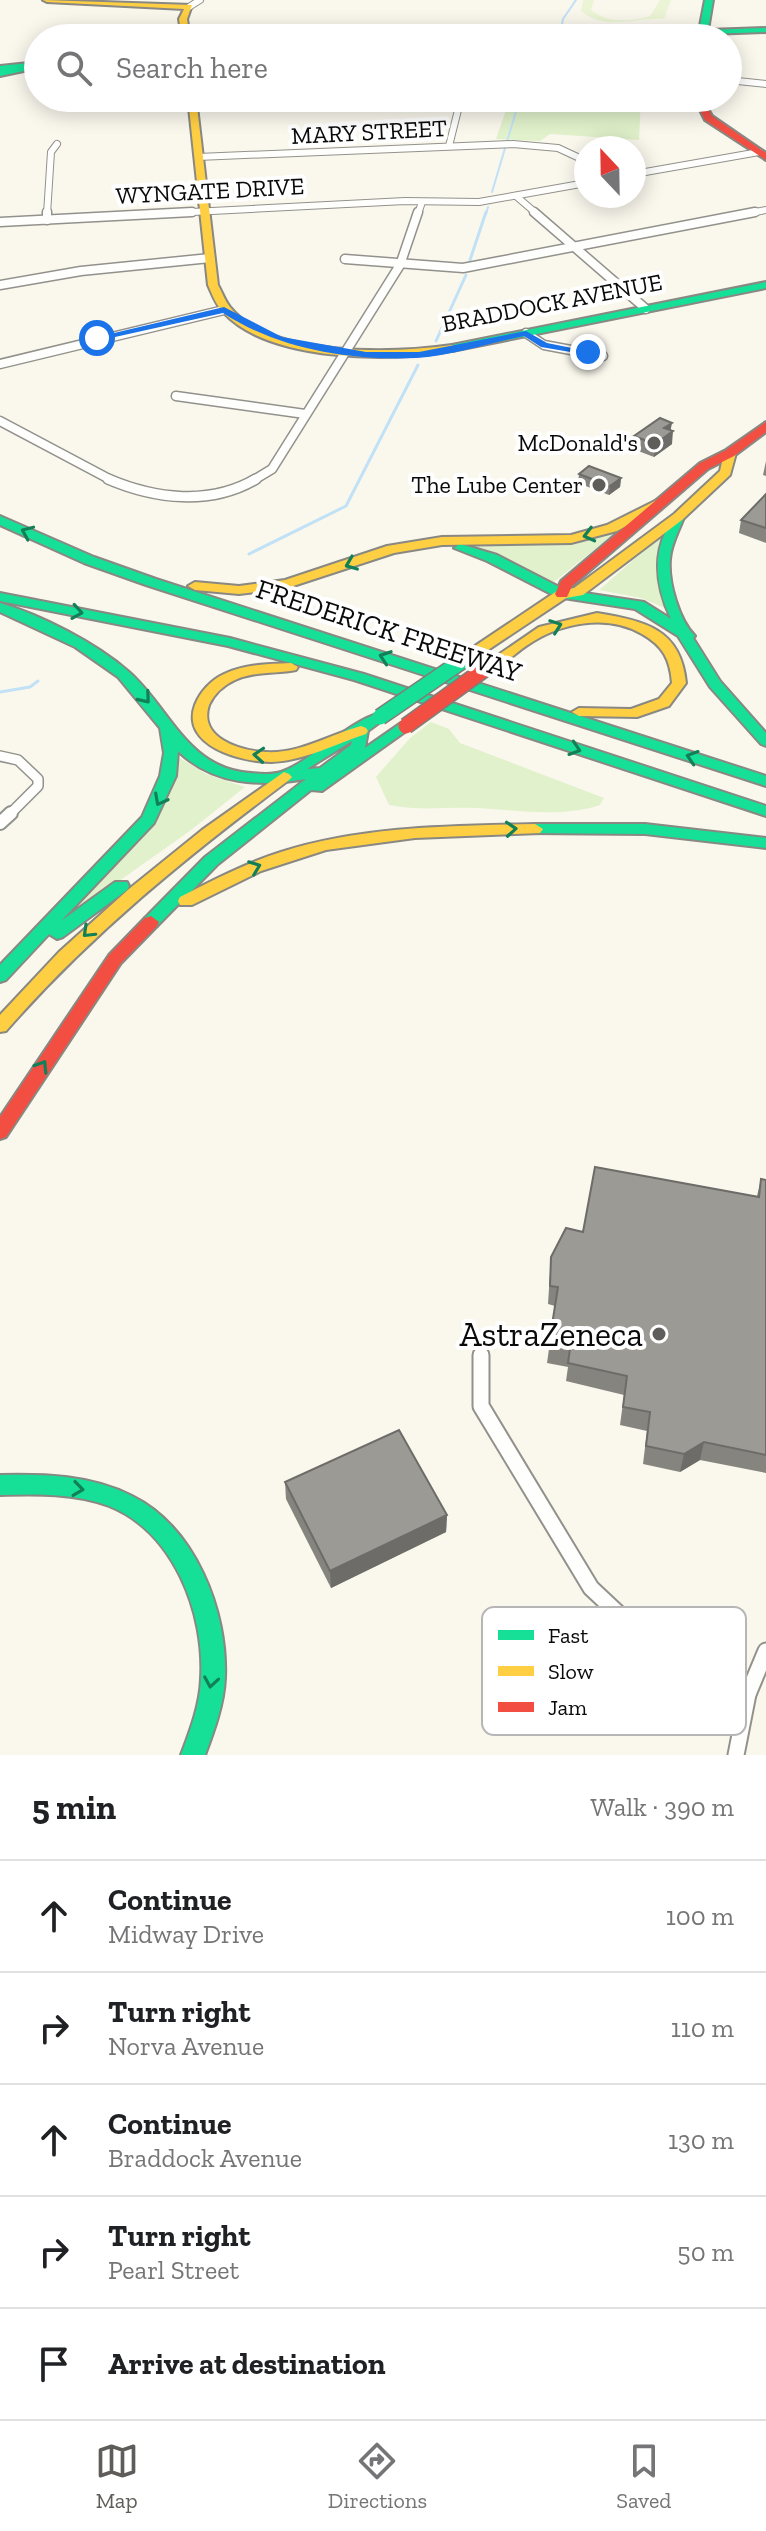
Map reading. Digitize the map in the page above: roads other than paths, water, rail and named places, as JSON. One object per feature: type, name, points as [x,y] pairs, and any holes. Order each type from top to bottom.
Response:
[{"type":"main road","points":[[47,0],[194,4]]},
{"type":"main road","points":[[697,24],[709,0]]},
{"type":"main road","points":[[184,24],[183,19],[194,4]]},
{"type":"main road","points":[[742,36],[766,36]]},
{"type":"main road","points":[[0,67],[24,66]]},
{"type":"main road","points":[[193,112],[202,211],[215,293],[224,310]]},
{"type":"main road","points":[[705,112],[708,118],[762,154]]},
{"type":"main road","name":"BRADDOCK AVENUE","points":[[224,310],[254,329],[280,339],[387,357],[419,355],[766,285]]},
{"type":"main road","points":[[562,594],[566,584],[704,466],[764,431]]},
{"type":"main road","points":[[0,1026],[86,932],[139,884],[284,777],[361,731],[562,594],[578,592],[678,517],[726,472],[730,453]]},
{"type":"main road","points":[[151,582],[217,589],[271,587],[313,578],[392,549],[426,543],[571,539],[612,528],[659,503]]},
{"type":"main road","points":[[678,517],[663,553],[669,594],[688,636],[740,717],[766,741]]},
{"type":"main road","name":"FREDERICK FREEWAY","points":[[0,520],[89,560],[151,582],[766,781]]},
{"type":"main road","points":[[426,543],[469,549],[562,594],[639,605],[688,636]]},
{"type":"main road","name":"FREDERICK FREEWAY","points":[[0,597],[230,642],[359,677],[766,811]]},
{"type":"main road","points":[[0,607],[55,632],[122,673],[185,749],[206,767],[248,779],[326,771]]},
{"type":"main road","points":[[104,978],[124,964],[186,901],[289,810],[489,666],[548,628],[587,619],[614,620],[648,631],[667,643],[681,664],[680,681],[670,696],[634,713],[586,714],[512,700]]},
{"type":"main road","points":[[359,677],[301,668],[252,668],[213,685],[205,693],[197,712],[203,731],[211,739],[250,755],[282,756],[361,731]]},
{"type":"main road","points":[[0,976],[149,819],[166,793],[170,772],[170,738],[166,725]]},
{"type":"main road","points":[[0,1132],[115,959],[186,884],[270,811],[358,747],[361,731]]},
{"type":"main road","points":[[186,901],[236,874],[279,858],[317,846],[366,839],[622,826],[766,843]]},
{"type":"main road","points":[[0,976],[86,911],[213,829]]},
{"type":"main road","points":[[0,1485],[38,1483],[90,1490],[129,1505],[162,1529],[201,1602],[211,1637],[214,1669],[193,1755]]},
{"type":"street","points":[[742,81],[766,84]]},
{"type":"street","points":[[449,146],[458,112]]},
{"type":"street","points":[[47,220],[51,152],[57,144]]},
{"type":"street","name":"MARY STREET","points":[[198,157],[534,145],[574,154]]},
{"type":"street","points":[[646,172],[762,154]]},
{"type":"street","name":"WYNGATE DRIVE","points":[[0,222],[422,202],[472,203],[574,185]]},
{"type":"street","points":[[516,196],[646,309]]},
{"type":"street","points":[[0,421],[94,474],[156,496],[229,492],[261,477],[272,469],[400,265],[422,202]]},
{"type":"street","points":[[345,259],[463,268],[766,210]]},
{"type":"street","points":[[0,285],[81,271],[210,258]]},
{"type":"street","points":[[0,364],[224,310]]},
{"type":"street","points":[[526,333],[544,345],[603,356]]},
{"type":"street","points":[[176,396],[305,414]]},
{"type":"street","points":[[0,756],[18,760],[38,779],[38,786],[0,823]]},
{"type":"street","points":[[481,1355],[481,1406],[591,1588],[611,1607]]},
{"type":"street","points":[[746,1704],[766,1651]]},
{"type":"street","points":[[736,1755],[740,1735]]},
{"type":"waterway","points":[[562,24],[576,0]]},
{"type":"waterway","points":[[492,192],[516,112]]},
{"type":"waterway","points":[[486,214],[488,207]]},
{"type":"waterway","points":[[470,260],[486,212]]},
{"type":"waterway","points":[[436,341],[466,275]]},
{"type":"waterway","points":[[249,554],[346,506],[418,365]]},
{"type":"waterway","points":[[0,692],[30,687],[38,681]]},
{"type":"place","name":"McDonald's","points":[[654,443]]},
{"type":"place","name":"The Lube Center","points":[[599,485]]},
{"type":"place","name":"AstraZeneca","points":[[659,1334]]}]
